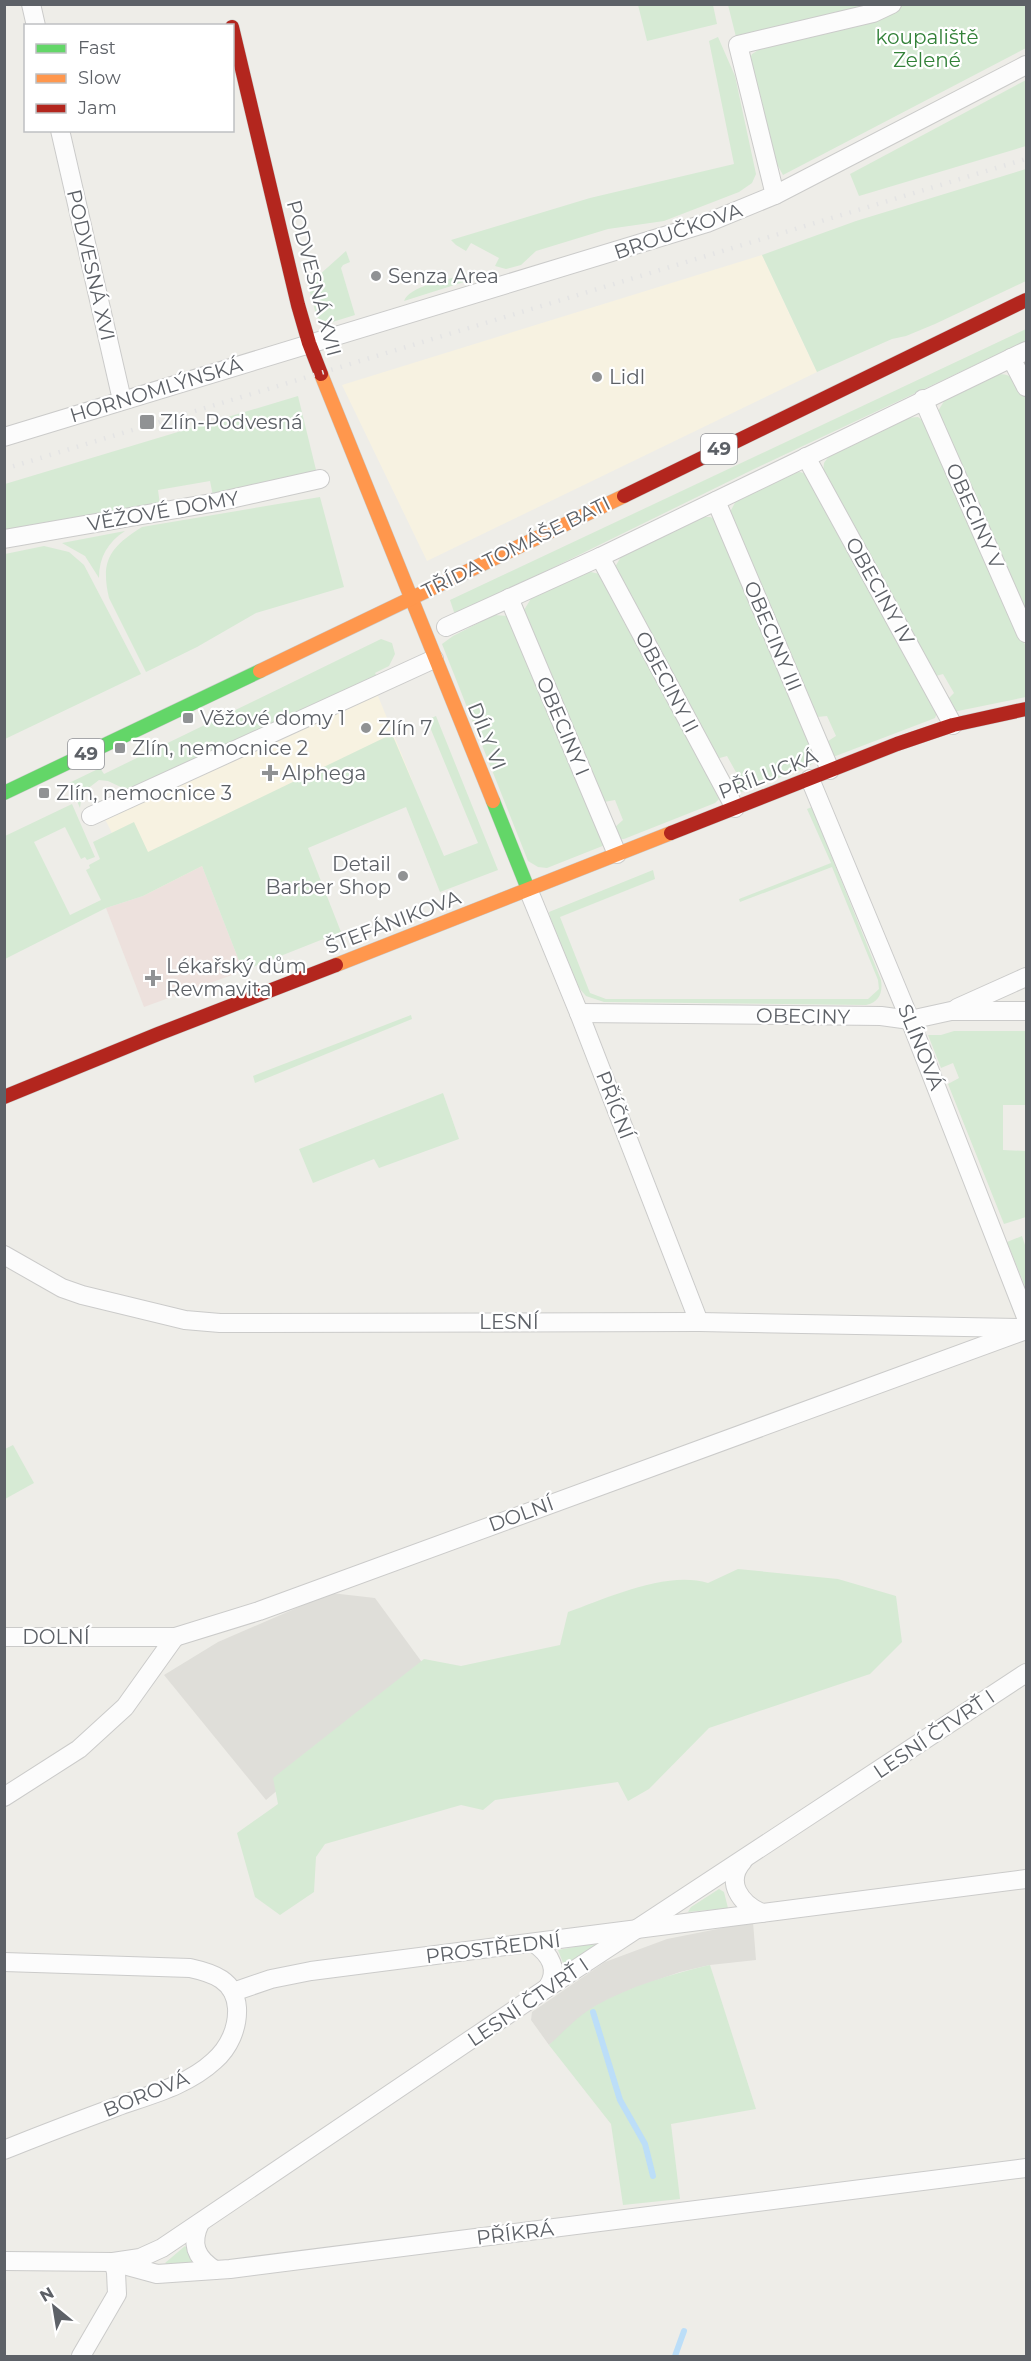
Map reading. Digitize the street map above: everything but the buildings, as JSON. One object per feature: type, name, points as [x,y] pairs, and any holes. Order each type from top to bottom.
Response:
[{"type":"street","points":[[31,4],[36,24]]},
{"type":"street","points":[[774,195],[738,45],[873,13],[892,4]]},
{"type":"street","name":"PODVESNÁ XVII","points":[[234,34],[309,343],[411,597]]},
{"type":"street","name":"BROUČKOVA","points":[[309,343],[706,223],[774,195],[1026,65]]},
{"type":"street","name":"PODVESNÁ XVI","points":[[60,132],[122,400]]},
{"type":"street","name":"TŘÍDA TOMÁŠE BATI","points":[[4,793],[1026,300]]},
{"type":"street","name":"HORNOMLÝNSKÁ","points":[[4,437],[309,343]]},
{"type":"street","points":[[447,627],[600,557],[1019,354],[1026,387]]},
{"type":"street","name":"OBECINY V","points":[[923,399],[1026,633]]},
{"type":"street","name":"OBECINY IV","points":[[806,457],[953,725]]},
{"type":"street","name":"VĚŽOVÉ DOMY","points":[[4,539],[217,502],[320,479]]},
{"type":"street","name":"OBECINY III","points":[[716,501],[830,770]]},
{"type":"street","name":"OBECINY II","points":[[600,557],[735,808]]},
{"type":"street","name":"DÍLY VI","points":[[411,597],[528,889]]},
{"type":"street","name":"OBECINY I","points":[[509,598],[617,854]]},
{"type":"street","points":[[91,816],[434,659]]},
{"type":"street","name":"PŘÍLUCKÁ","points":[[528,889],[897,744],[953,725],[1026,709]]},
{"type":"street","name":"SLÍNOVÁ","points":[[810,779],[910,1020],[1026,1317]]},
{"type":"street","name":"PŘÍČNÍ","points":[[528,889],[579,1013],[699,1322]]},
{"type":"street","name":"ŠTEFÁNIKOVA","points":[[4,1097],[528,889]]},
{"type":"street","points":[[951,1011],[1026,977]]},
{"type":"street","name":"OBECINY","points":[[579,1013],[880,1016],[910,1020],[951,1011],[1026,1011]]},
{"type":"street","name":"LESNÍ","points":[[4,1255],[62,1288],[82,1295],[185,1320],[220,1323],[699,1322],[1026,1329]]},
{"type":"street","name":"DOLNÍ","points":[[4,1637],[175,1637],[259,1611],[1026,1329]]},
{"type":"street","points":[[4,1797],[79,1749],[125,1707],[175,1637]]},
{"type":"street","name":"LESNÍ ČTVRŤ I","points":[[113,2262],[140,2258],[162,2248],[547,1988],[1026,1673]]},
{"type":"street","points":[[746,1859],[736,1872],[736,1890],[749,1906],[762,1913]]},
{"type":"street","name":"PROSTŘEDNÍ","points":[[233,1992],[271,1979],[311,1971],[1026,1880]]},
{"type":"street","points":[[534,1943],[547,1955],[553,1968],[552,1982],[547,1988]]},
{"type":"street","points":[[4,1962],[190,1968],[217,1976],[233,1992]]},
{"type":"street","name":"BOROVÁ","points":[[4,2150],[183,2082],[205,2068],[224,2050],[235,2029],[237,2010],[233,1992]]},
{"type":"street","name":"PŘÍKRÁ","points":[[4,2261],[113,2262],[157,2274],[215,2270],[1026,2168]]},
{"type":"street","points":[[200,2223],[195,2233],[194,2244],[205,2264],[215,2270]]},
{"type":"street","points":[[81,2356],[117,2294],[113,2262]]},
{"type":"shaded area","points":[[762,255],[817,372],[427,561],[342,385]]},
{"type":"shaded area","points":[[374,686],[412,780],[143,896],[103,815]]},
{"type":"shaded area","points":[[202,866],[243,971],[144,1007],[106,908],[143,896]]},
{"type":"shaded area","points":[[331,1593],[375,1598],[424,1665],[266,1800],[164,1675],[218,1642]]},
{"type":"shaded area","points":[[753,1922],[756,1960],[710,1965],[680,1972],[632,1989],[594,2007],[549,2045],[531,2020],[532,2012],[605,1962],[667,1939]]},
{"type":"green space","points":[[638,5],[713,5],[717,24],[647,41]]},
{"type":"green space","name":"koupaliště Zelené","points":[[728,5],[1026,5],[1026,48],[783,175],[773,157],[749,61],[752,54],[760,49],[875,22],[738,45]]},
{"type":"green space","points":[[718,37],[735,76],[756,174],[752,183],[739,192],[664,221],[608,229],[536,251],[521,265],[506,269],[495,266],[499,258],[471,243],[466,251],[451,240],[590,198],[734,164],[709,41]]},
{"type":"green space","points":[[1026,80],[1026,146],[859,196],[850,174]]},
{"type":"green space","points":[[1026,169],[1026,281],[935,324],[892,339],[817,372],[762,255],[856,221]]},
{"type":"green space","points":[[346,251],[350,262],[341,268],[355,315],[326,324],[317,318],[308,285]]},
{"type":"green space","points":[[458,276],[467,281],[404,301],[413,291]]},
{"type":"green space","points":[[1026,329],[1026,341],[752,470],[460,614],[454,612],[450,600]]},
{"type":"green space","points":[[998,374],[1004,374],[1015,380],[1026,397],[1026,624],[938,411],[946,398]]},
{"type":"green space","points":[[298,396],[317,474],[213,496],[210,481],[158,490],[160,505],[5,535],[5,484]]},
{"type":"green space","points":[[918,417],[931,427],[1026,647],[1026,697],[953,712],[946,701],[954,693],[943,674],[936,676],[823,472],[824,463],[829,456],[906,418]]},
{"type":"green space","points":[[800,472],[810,475],[937,713],[935,718],[833,757],[825,743],[836,736],[827,716],[817,717],[730,512],[737,499],[792,473]]},
{"type":"green space","points":[[320,497],[344,587],[256,613],[197,647],[146,672],[109,598],[107,564],[110,555],[122,541],[142,527]]},
{"type":"green space","points":[[699,517],[710,517],[717,520],[817,760],[809,766],[739,793],[734,793],[729,781],[737,774],[727,756],[716,759],[615,567],[622,555]]},
{"type":"green space","points":[[125,531],[106,551],[101,563],[99,578],[85,556],[62,543]]},
{"type":"green space","points":[[44,546],[69,552],[84,565],[141,674],[5,739],[5,554]]},
{"type":"green space","points":[[586,571],[600,574],[720,798],[715,803],[624,839],[620,839],[614,828],[623,820],[615,800],[604,802],[524,610],[532,597]]},
{"type":"green space","points":[[494,615],[508,616],[605,845],[547,868],[538,867],[528,861],[442,644]]},
{"type":"green space","points":[[381,639],[392,643],[395,654],[389,666],[375,673],[379,680],[127,790],[108,781],[99,780],[82,793],[80,808],[69,783],[100,768],[104,774]]},
{"type":"green space","points":[[436,716],[498,870],[440,892],[406,807],[308,848],[341,932],[243,971],[202,866],[143,896],[106,908],[5,959],[5,836],[72,804],[95,857],[87,860],[85,857],[81,859],[65,827],[34,842],[70,915],[101,900],[86,870],[90,868],[89,865],[100,859],[93,842],[134,822],[148,852],[392,734],[444,856],[478,843],[427,720]]},
{"type":"green space","points":[[812,807],[881,980],[881,993],[874,1002],[866,1005],[604,1002],[586,996],[579,988],[551,922],[549,912],[653,870],[655,879],[560,917],[590,993],[606,999],[868,999],[879,989],[878,980],[832,867],[740,902],[739,899],[831,863],[807,809]]},
{"type":"green space","points":[[411,1015],[412,1019],[255,1083],[253,1076]]},
{"type":"green space","points":[[954,1031],[1026,1031],[1026,1105],[1003,1105],[1003,1150],[1026,1151],[1026,1217],[1004,1224],[948,1084],[959,1078],[953,1063],[941,1068],[928,1035],[941,1035]]},
{"type":"green space","points":[[443,1093],[459,1139],[379,1168],[374,1159],[313,1183],[299,1149]]},
{"type":"green space","points":[[1022,1236],[1026,1248],[1026,1289],[1007,1242]]},
{"type":"green space","points":[[13,1445],[34,1483],[5,1499],[5,1449]]},
{"type":"green space","points":[[738,1569],[838,1579],[896,1596],[902,1642],[870,1674],[709,1728],[649,1789],[628,1801],[618,1782],[495,1800],[483,1810],[461,1805],[325,1844],[316,1857],[314,1892],[280,1915],[255,1897],[237,1833],[278,1804],[273,1778],[424,1659],[461,1666],[560,1645],[568,1612],[637,1587],[674,1580],[708,1583]]},
{"type":"green space","points":[[719,1889],[724,1892],[728,1908],[688,1912],[691,1907]]},
{"type":"green space","points":[[603,1942],[565,1968],[558,1950]]},
{"type":"green space","points":[[710,1965],[756,2109],[671,2124],[680,2199],[623,2205],[611,2124],[549,2045],[583,2014],[623,1992],[651,1981]]},
{"type":"green space","points":[[185,2246],[190,2251],[193,2264],[169,2266],[165,2263]]},
{"type":"waterway","points":[[593,2012],[620,2100],[645,2144],[653,2176]]},
{"type":"waterway","points":[[675,2356],[684,2331]]},
{"type":"railway","points":[[4,469],[1026,159]]},
{"type":"traffic: fast","points":[[4,793],[260,671]]},
{"type":"traffic: fast","points":[[493,801],[528,889]]},
{"type":"traffic: slow","points":[[321,374],[493,801]]},
{"type":"traffic: slow","points":[[260,671],[624,496]]},
{"type":"traffic: slow","points":[[336,965],[671,833]]},
{"type":"traffic: jam","points":[[234,35],[298,305],[321,374]]},
{"type":"traffic: jam","points":[[624,496],[1026,300]]},
{"type":"traffic: jam","points":[[671,833],[897,744],[953,725],[1026,709]]},
{"type":"traffic: jam","points":[[4,1097],[336,965]]},
{"type":"place","name":"Senza Area","points":[[376,276]]},
{"type":"place","name":"Lidl","points":[[597,377]]},
{"type":"place","name":"Zlín-Podvesná","points":[[147,422]]},
{"type":"place","name":"Věžové domy 1","points":[[188,718]]},
{"type":"place","name":"Zlín 7","points":[[366,728]]},
{"type":"place","name":"Zlín, nemocnice 2","points":[[120,748]]},
{"type":"place","name":"Alphega","points":[[270,773]]},
{"type":"place","name":"Zlín, nemocnice 3","points":[[44,793]]},
{"type":"place","name":"Detail Barber Shop","points":[[403,876]]},
{"type":"place","name":"Lékařský dům Revmavita","points":[[153,978]]}]
